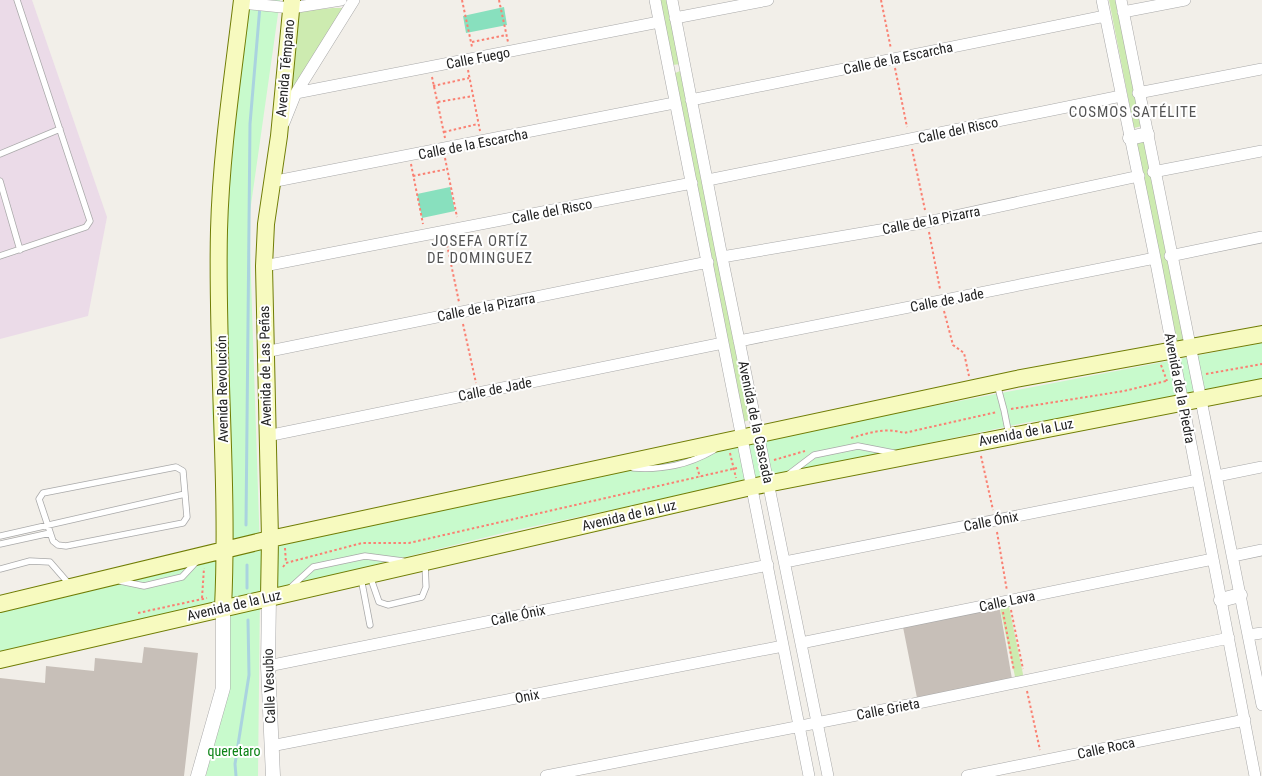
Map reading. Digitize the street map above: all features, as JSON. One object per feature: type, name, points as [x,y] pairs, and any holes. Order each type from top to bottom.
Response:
[{"type":"main road","name":"Avenida Revolución","points":[[224,603],[225,557],[219,229],[224,161],[246,2]]},
{"type":"main road","name":"Avenida Témpano","points":[[279,136],[287,5]]},
{"type":"main road","name":"Avenida de Las Peñas","points":[[277,595],[271,579],[264,266],[271,182],[279,136]]},
{"type":"main road","points":[[0,604],[108,578],[203,563],[270,545],[614,467],[997,383],[1262,334]]},
{"type":"main road","name":"Avenida de la Luz","points":[[0,660],[224,603],[277,595],[422,563],[747,485],[978,441],[1008,429],[1182,403],[1262,386]]},
{"type":"street","points":[[246,2],[287,5],[340,0]]},
{"type":"street","points":[[279,136],[296,93],[354,0]]},
{"type":"street","name":"Avenida de la Cascada","points":[[655,0],[670,72],[674,103],[724,343],[739,440],[748,466],[747,485],[768,566],[809,776]]},
{"type":"street","name":"Avenida de la Cascada","points":[[672,0],[739,341],[739,440],[764,463],[772,481],[785,562],[828,776]]},
{"type":"street","points":[[675,18],[768,0]]},
{"type":"street","name":"Avenida de la Piedra","points":[[1102,0],[1139,176],[1256,776]]},
{"type":"street","points":[[1122,6],[1185,0]]},
{"type":"street","name":"Avenida de la Piedra","points":[[1122,6],[1153,172],[1202,399],[1262,705]]},
{"type":"street","name":"Calle de la Escarcha","points":[[691,100],[1105,16]]},
{"type":"street","name":"Calle Fuego","points":[[296,93],[659,22]]},
{"type":"street","points":[[670,72],[685,68]]},
{"type":"street","points":[[1138,93],[1262,69]]},
{"type":"street","name":"Calle del Risco","points":[[708,180],[1121,96]]},
{"type":"street","name":"Calle de la Escarcha","points":[[271,182],[443,150],[674,103]]},
{"type":"street","points":[[1130,138],[1147,134]]},
{"type":"street","points":[[1153,172],[1262,151]]},
{"type":"street","name":"Calle de la Pizarra","points":[[722,258],[928,222],[1139,176]]},
{"type":"street","name":"Calle del Risco","points":[[264,266],[460,230],[692,183]]},
{"type":"street","points":[[1170,256],[1262,237]]},
{"type":"street","name":"Calle de Jade","points":[[739,341],[1155,258]]},
{"type":"street","name":"Calle de la Pizarra","points":[[265,352],[708,262]]},
{"type":"street","name":"Calle de Jade","points":[[267,436],[724,343]]},
{"type":"street","points":[[1217,476],[1262,467]]},
{"type":"street","name":"Calle Ónix","points":[[785,562],[1198,480]]},
{"type":"street","points":[[1233,556],[1262,550]]},
{"type":"street","name":"Calle Lava","points":[[801,642],[1213,559]]},
{"type":"street","name":"Calle Ónix","points":[[268,666],[768,566]]},
{"type":"street","name":"Calle Vesubio","points":[[273,776],[268,666],[277,595]]},
{"type":"street","points":[[1221,600],[1240,595]]},
{"type":"street","name":"Avenida Revolución","points":[[198,776],[224,688],[224,603]]},
{"type":"street","points":[[1248,636],[1262,633]]},
{"type":"street","name":"Calle Grieta","points":[[546,776],[817,723],[1229,638]]},
{"type":"street","name":"Onix","points":[[271,746],[784,646]]},
{"type":"street","name":"Calle Roca","points":[[967,776],[1244,720]]},
{"type":"lane","points":[[0,256],[86,226],[90,221],[17,0]]},
{"type":"lane","points":[[0,154],[60,129]]},
{"type":"lane","points":[[0,181],[20,250]]},
{"type":"lane","points":[[997,383],[1008,429]]},
{"type":"lane","points":[[176,467],[184,471],[185,494],[187,517],[183,524],[66,546],[58,545],[53,541],[39,500],[44,493],[176,467]]},
{"type":"lane","points":[[0,536],[185,494]]},
{"type":"lane","points":[[0,544],[50,533]]},
{"type":"lane","points":[[277,595],[313,567],[365,556],[422,563],[426,587],[422,597],[388,605],[379,602],[365,575]]},
{"type":"lane","points":[[0,569],[30,561],[50,562],[71,587]]},
{"type":"lane","points":[[365,575],[370,625]]},
{"type":"path","points":[[462,0],[471,42],[506,35],[499,0]]},
{"type":"path","points":[[881,0],[889,42]]},
{"type":"path","points":[[430,67],[444,132],[479,124],[466,60]]},
{"type":"path","points":[[896,71],[907,126]]},
{"type":"path","points":[[434,86],[469,78]]},
{"type":"path","points":[[437,102],[473,96]]},
{"type":"path","points":[[910,140],[924,204]]},
{"type":"path","points":[[443,150],[460,230]]},
{"type":"path","points":[[410,156],[425,236]]},
{"type":"path","points":[[413,176],[448,169]]},
{"type":"path","points":[[930,234],[940,277],[940,292]]},
{"type":"path","points":[[947,319],[953,345],[964,353],[972,389]]},
{"type":"path","points":[[1208,374],[1262,364]]},
{"type":"path","points":[[878,430],[892,430],[904,433],[1003,408],[1124,391],[1166,381]]},
{"type":"path","points":[[733,469],[739,440]]},
{"type":"path","points":[[978,441],[995,520],[1003,569]]},
{"type":"path","points":[[286,563],[362,543],[409,543],[748,466]]},
{"type":"path","points":[[733,469],[747,485]]},
{"type":"path","points":[[202,598],[203,563]]},
{"type":"path","points":[[1001,602],[1016,682]]},
{"type":"shaded area","points":[[0,0],[32,0],[107,217],[88,316],[0,339]]},
{"type":"green space","name":"queretaro","points":[[242,0],[280,0],[249,219],[260,550],[777,436],[1262,343],[1262,380],[1059,419],[1029,422],[507,532],[260,593],[258,776],[206,776],[223,682],[224,602],[0,658],[0,609],[221,558],[212,411],[233,84]]},
{"type":"green space","points":[[660,0],[667,0],[680,64],[673,65]]},
{"type":"green space","points":[[1109,0],[1117,0],[1142,126],[1134,128]]},
{"type":"green space","points":[[504,7],[507,25],[466,33],[463,16]]},
{"type":"green space","points":[[344,8],[283,111],[292,12]]},
{"type":"green space","points":[[680,71],[752,419],[743,422],[673,74]]},
{"type":"green space","points":[[1146,135],[1187,341],[1173,344],[1133,138]]},
{"type":"green space","points":[[450,187],[455,211],[422,218],[417,194]]},
{"type":"green space","points":[[1008,602],[1024,679],[1016,681],[999,604]]},
{"type":"building","points":[[999,604],[1012,679],[917,698],[903,627]]},
{"type":"building","points":[[144,647],[198,653],[184,776],[0,776],[0,678],[45,683],[46,666],[94,671],[95,658],[142,663]]},
{"type":"waterway","points":[[246,525],[250,124],[260,6]]},
{"type":"waterway","points":[[247,565],[247,588]]},
{"type":"waterway","points":[[236,776],[235,764],[249,675],[248,620]]},
{"type":"district","name":"COSMOS SATÉLITE","points":[[1133,112]]},
{"type":"district","name":"JOSEFA ORTÍZ DE DOMINGUEZ","points":[[480,250]]}]
